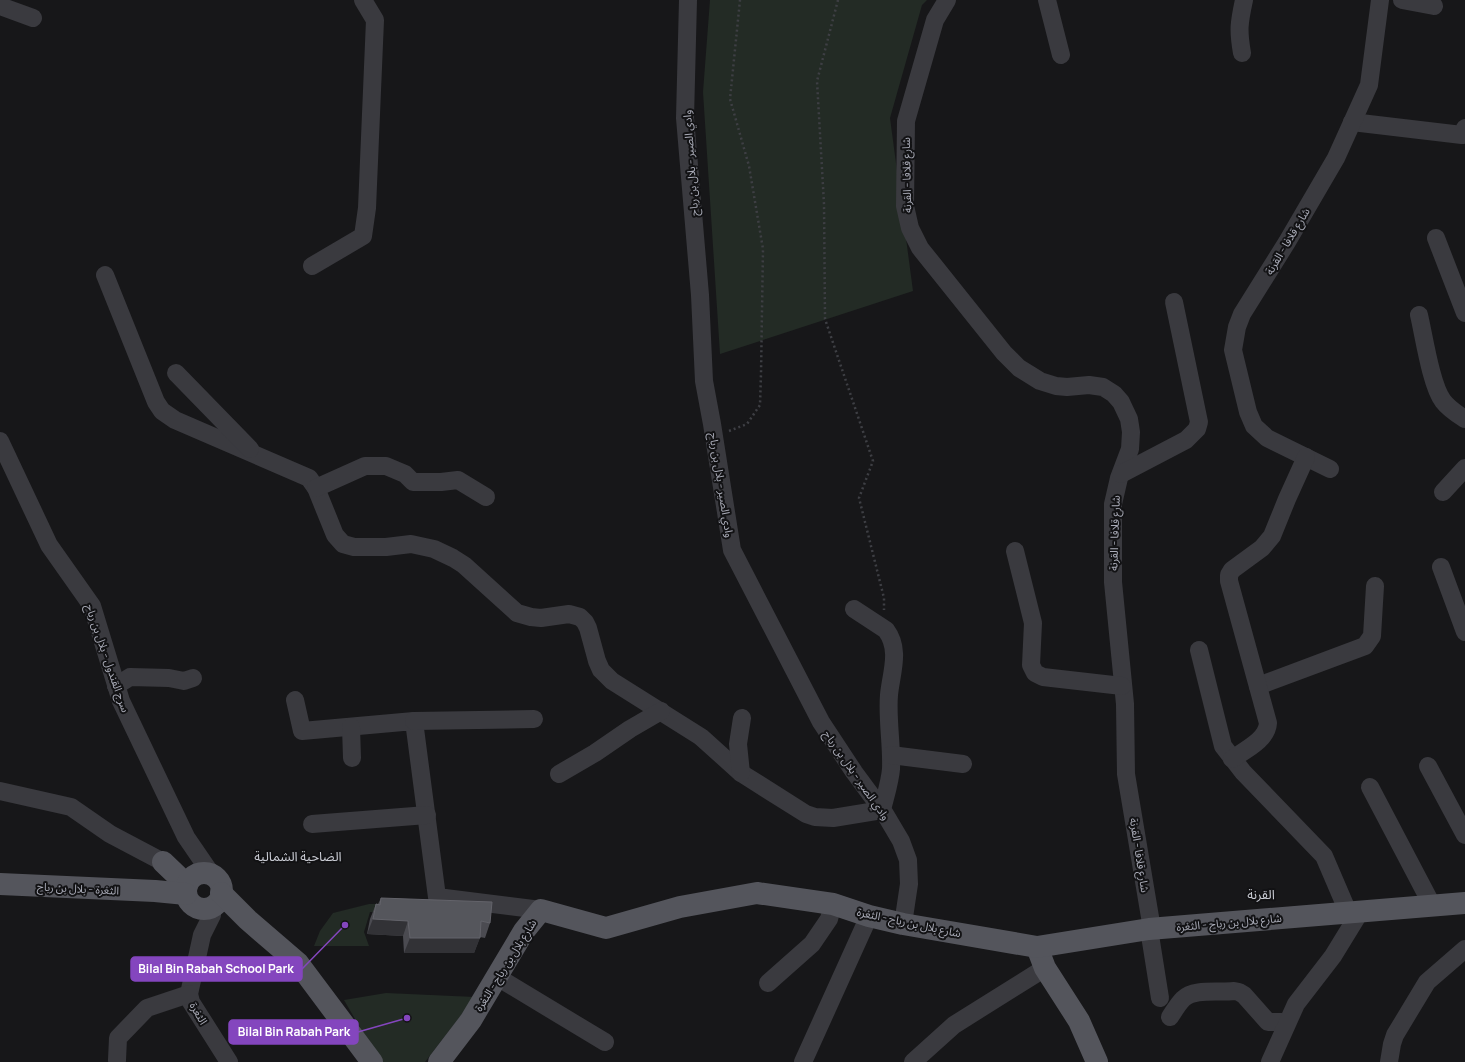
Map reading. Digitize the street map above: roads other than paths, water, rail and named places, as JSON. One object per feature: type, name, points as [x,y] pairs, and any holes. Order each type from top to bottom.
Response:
[{"type":"main road","points":[[163,862],[201,890],[248,920],[298,963],[372,1062]]},
{"type":"main road","name":"الثغرة - بلال بن رباح","points":[[0,884],[155,891],[201,890]]},
{"type":"main road","name":"شارع بلال بن رباح - الثغرة","points":[[440,1062],[471,1020],[524,931],[541,910],[606,928],[680,907],[757,893],[832,904],[869,916],[903,924],[1037,947],[1151,929],[1465,903]]},
{"type":"main road","points":[[1037,947],[1044,968],[1079,1021],[1097,1062]]},
{"type":"street","points":[[312,266],[363,236],[367,208],[375,20],[363,0]]},
{"type":"street","name":"وادي الصير - بلال بن رباح","points":[[688,0],[685,118],[700,295],[704,381],[732,550],[821,722],[854,772],[882,810],[901,841],[908,860],[909,884],[903,924]]},
{"type":"street","name":"شارع قلافا - القرنة","points":[[947,0],[935,20],[906,121],[905,206],[910,228],[920,248],[1004,353],[1020,368],[1031,376],[1047,384],[1067,387],[1103,387],[1115,395],[1126,410],[1132,432],[1129,452],[1115,491],[1113,504],[1113,582],[1122,686],[1125,704],[1126,774],[1151,929],[1160,998]]},
{"type":"street","points":[[1047,0],[1061,55]]},
{"type":"street","points":[[1242,53],[1239,21],[1244,0]]},
{"type":"street","name":"شارع قلافا - القرنة","points":[[1330,469],[1267,438],[1254,426],[1248,412],[1233,350],[1234,339],[1242,314],[1287,242],[1332,165],[1369,84],[1380,0]]},
{"type":"street","points":[[1402,0],[1434,6]]},
{"type":"street","points":[[0,6],[33,18]]},
{"type":"street","points":[[1352,122],[1462,135],[1465,128]]},
{"type":"street","points":[[1436,238],[1465,313]]},
{"type":"street","points":[[105,275],[156,402],[162,411],[175,420],[309,478],[316,488],[335,534],[339,541],[346,545],[354,547],[386,547],[411,544],[434,549],[464,565],[521,615],[541,618],[569,614],[580,617],[587,625],[597,662],[606,676],[701,737],[741,773],[800,810],[815,817],[833,818],[882,810],[891,770],[889,695],[894,656],[890,635],[884,628],[854,609]]},
{"type":"street","points":[[1121,474],[1186,440],[1197,429],[1199,422],[1174,302]]},
{"type":"street","points":[[1419,315],[1438,392],[1449,408],[1465,419]]},
{"type":"street","points":[[176,372],[256,455]]},
{"type":"street","name":"سرج القندول - بلال بن رباح","points":[[0,441],[49,545],[92,606],[121,701],[186,837],[201,890]]},
{"type":"street","points":[[1232,759],[1260,739],[1267,729],[1268,720],[1229,581],[1230,575],[1234,569],[1261,549],[1272,536],[1306,457]]},
{"type":"street","points":[[316,488],[365,466],[386,466],[405,474],[413,482],[441,482],[458,480],[486,497]]},
{"type":"street","points":[[1443,492],[1465,468]]},
{"type":"street","points":[[1015,551],[1033,623],[1030,661],[1033,671],[1043,677],[1122,686]]},
{"type":"street","points":[[1441,567],[1461,610],[1465,632]]},
{"type":"street","points":[[1258,686],[1365,646],[1372,633],[1375,586]]},
{"type":"street","points":[[1199,650],[1222,746],[1232,759],[1324,856],[1354,912],[1332,956],[1296,1004],[1270,1062]]},
{"type":"street","points":[[116,686],[130,677],[169,678],[184,681],[193,678]]},
{"type":"street","points":[[295,700],[302,731],[414,721],[534,719]]},
{"type":"street","points":[[559,774],[661,711]]},
{"type":"street","points":[[741,773],[738,744],[742,718]]},
{"type":"street","points":[[414,721],[437,897],[541,910]]},
{"type":"street","points":[[351,726],[352,758]]},
{"type":"street","points":[[891,755],[962,764]]},
{"type":"street","points":[[1428,766],[1465,835]]},
{"type":"street","points":[[1370,787],[1432,905]]},
{"type":"street","points":[[0,791],[71,807],[110,834],[163,862]]},
{"type":"street","points":[[312,824],[427,815]]},
{"type":"street","name":"الثغرة","points":[[201,890],[202,935],[189,994],[191,1002],[229,1062]]},
{"type":"street","points":[[768,983],[812,944],[829,919],[832,904]]},
{"type":"street","points":[[803,1062],[869,916]]},
{"type":"street","points":[[1389,1062],[1395,1036],[1422,988],[1430,979],[1465,949]]},
{"type":"street","points":[[913,1062],[954,1025],[1044,968]]},
{"type":"street","points":[[497,977],[605,1042]]},
{"type":"street","points":[[1170,1017],[1181,1001],[1190,994],[1198,992],[1234,991],[1240,992],[1244,995],[1266,1021],[1273,1023],[1287,1022]]},
{"type":"street","points":[[117,1060],[118,1038],[147,1008],[189,994]]},
{"type":"place","name":"Bilal Bin Rabah School Park","points":[[345,925]]},
{"type":"place","name":"Bilal Bin Rabah Park","points":[[407,1018]]},
{"type":"district","name":"الضاحية الشمالية","points":[[298,856]]},
{"type":"district","name":"القرنة","points":[[1261,894]]}]
